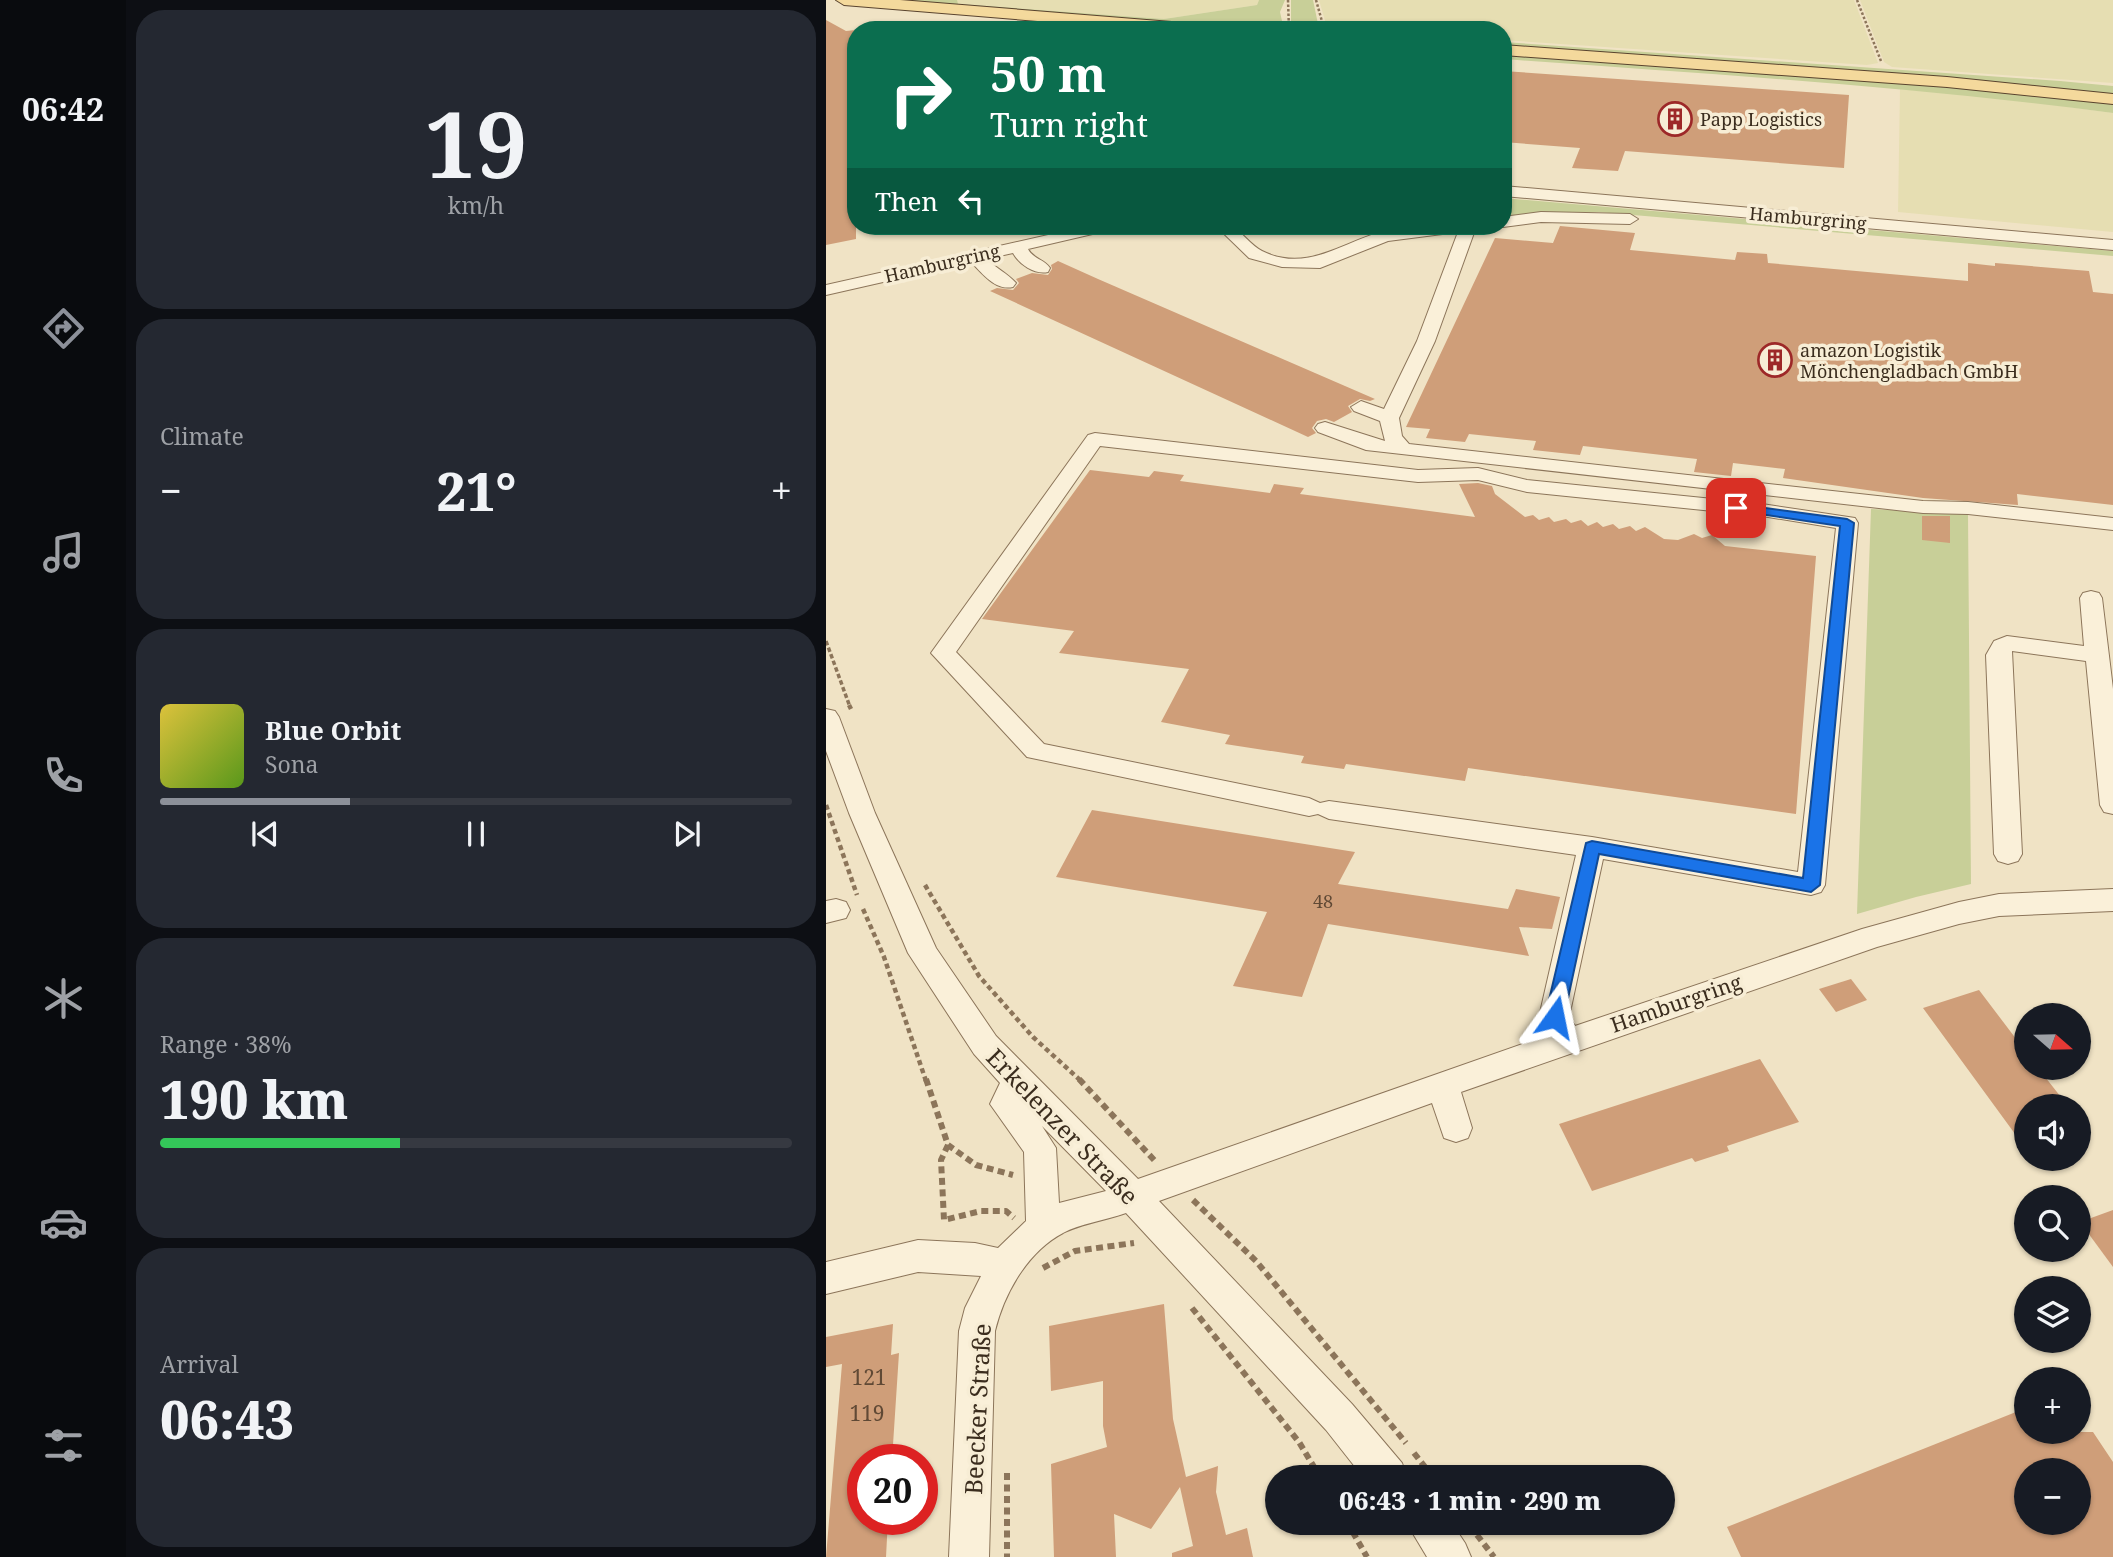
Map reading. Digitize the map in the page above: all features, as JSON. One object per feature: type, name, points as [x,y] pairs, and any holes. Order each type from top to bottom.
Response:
[{"type":"main road","points":[[844,0],[1100,21]]},
{"type":"main road","points":[[1512,51],[1947,82],[2113,99]]},
{"type":"street","name":"Hamburgring","points":[[1512,192],[2113,245]]},
{"type":"street","points":[[1512,221],[1541,217],[1611,218],[2113,261]]},
{"type":"street","name":"Hamburgring","points":[[826,289],[1068,235]]},
{"type":"street","points":[[1234,235],[1255,254],[1282,262],[1320,263],[1393,235]]},
{"type":"street","points":[[1403,449],[1392,437],[1388,418],[1426,341],[1466,235]]},
{"type":"street","points":[[1018,246],[1024,258],[1042,268]]},
{"type":"street","points":[[974,256],[997,278],[1007,283]]},
{"type":"street","points":[[1361,407],[1388,418]]},
{"type":"street","points":[[1325,428],[1373,446],[1923,507],[1988,510],[2113,524]]},
{"type":"street","points":[[1095,439],[1418,475],[1478,474],[1527,486],[1762,510],[1847,523],[1811,885],[1592,847],[1319,809],[1036,751],[943,653],[1095,439]]},
{"type":"street","points":[[2091,598],[2113,805]]},
{"type":"street","points":[[2008,854],[1998,655],[2002,646],[2007,643],[2097,655]]},
{"type":"street","name":"Erkelenzer Straße","points":[[840,716],[862,813],[923,953],[985,1045],[1339,1417],[1378,1465]]},
{"type":"street","points":[[1567,1041],[1555,1017],[1592,847]]},
{"type":"street","name":"Hamburgring","points":[[1044,1240],[1053,1220],[1131,1196],[1567,1041],[1872,937],[1959,913],[2013,904],[2113,900]]},
{"type":"street","points":[[826,1278],[918,1256],[975,1259],[1021,1270],[1044,1240],[1040,1148],[1006,1104],[1017,1080]]},
{"type":"street","points":[[1443,1087],[1456,1128]]},
{"type":"street","name":"Beecker Straße","points":[[969,1557],[977,1331],[983,1308],[1021,1270]]},
{"type":"street","points":[[1435,1535],[1451,1557]]},
{"type":"path","points":[[1288,0],[1289,21]]},
{"type":"path","points":[[1316,0],[1322,21]]},
{"type":"path","points":[[1857,0],[1884,68]]},
{"type":"path","points":[[826,641],[840,716]]},
{"type":"path","points":[[826,805],[860,904],[884,957],[948,1145],[941,1160],[944,1220],[981,1211],[1006,1211],[1044,1240],[1089,1247],[1135,1243],[1143,1253]]},
{"type":"path","points":[[920,875],[938,911],[979,976],[1033,1037],[1074,1074],[1173,1181],[1265,1271],[1423,1465]]},
{"type":"path","points":[[1021,1270],[1044,1240]]},
{"type":"path","points":[[1188,1304],[1299,1442],[1313,1465]]},
{"type":"path","points":[[1007,1460],[1007,1557]]},
{"type":"path","points":[[1354,1535],[1367,1557]]},
{"type":"shaded area","points":[[957,0],[1259,0],[1257,5],[1164,19],[957,4]]},
{"type":"shaded area","points":[[1319,0],[1854,0],[1878,63],[1867,65],[1512,41],[1512,21],[1325,21]]},
{"type":"shaded area","points":[[1860,0],[2113,0],[2113,83],[1892,67],[1884,62]]},
{"type":"shaded area","points":[[1900,89],[2003,98],[2113,113],[2113,232],[1898,212]]},
{"type":"green space","points":[[891,0],[957,0],[958,4],[1164,19],[1257,5],[1259,0],[1285,0],[1280,12],[1282,21],[1143,21],[1002,12]]},
{"type":"green space","points":[[1291,0],[1313,0],[1317,21],[1291,21]]},
{"type":"green space","points":[[1512,43],[2060,81],[2113,86],[2113,96],[1512,49]]},
{"type":"green space","points":[[1512,55],[1894,81],[2113,103],[2113,113],[1885,88],[1512,60]]},
{"type":"green space","points":[[1512,199],[2113,251],[2113,256],[1598,212],[1512,217]]},
{"type":"green space","points":[[1871,509],[1968,514],[1971,884],[1857,914]]},
{"type":"building","points":[[826,20],[847,31],[847,235],[856,235],[856,239],[826,245]]},
{"type":"building","name":"Papp Logistics","points":[[1512,72],[1849,95],[1844,168],[1625,151],[1618,171],[1572,168],[1580,148],[1512,143]]},
{"type":"building","name":"amazon Logistik Mönchengladbach GmbH","points":[[1560,226],[1635,233],[1630,250],[1735,260],[1737,252],[1767,254],[1768,263],[1968,281],[1968,263],[2089,271],[2093,292],[2113,294],[2113,505],[2017,494],[2018,505],[1923,498],[1783,478],[1785,469],[1733,463],[1731,476],[1694,472],[1697,459],[1583,446],[1580,455],[1533,450],[1536,441],[1469,434],[1465,442],[1426,438],[1430,429],[1406,427],[1495,238],[1553,243]]},
{"type":"building","points":[[1058,261],[1375,399],[1360,399],[1348,406],[1352,412],[1334,422],[1326,419],[1317,421],[1312,428],[1316,433],[1308,437],[990,291],[997,288],[1013,290],[1019,283],[1016,279],[1032,273],[1048,275],[1052,269],[1051,265]]},
{"type":"building","points":[[1090,470],[1149,477],[1154,471],[1184,475],[1180,481],[1270,493],[1274,484],[1304,488],[1300,494],[1475,517],[1459,484],[1478,483],[1492,486],[1495,494],[1525,517],[1533,515],[1539,520],[1549,517],[1554,522],[1566,519],[1571,523],[1581,520],[1588,526],[1597,522],[1603,527],[1613,524],[1619,529],[1630,526],[1636,531],[1645,527],[1664,539],[1678,540],[1694,534],[1702,538],[1712,535],[1725,546],[1816,556],[1796,814],[1468,768],[1465,781],[1346,764],[1344,769],[1301,763],[1304,756],[1225,744],[1230,735],[1161,722],[1189,669],[1059,653],[1074,631],[982,619]]},
{"type":"building","points":[[1922,516],[1950,516],[1950,543],[1922,540]]},
{"type":"building","points":[[1092,810],[1355,852],[1338,884],[1508,909],[1516,889],[1560,897],[1552,929],[1519,927],[1529,956],[1328,924],[1302,997],[1233,986],[1267,912],[1056,877]]},
{"type":"building","points":[[1851,979],[1867,1000],[1836,1012],[1819,989]]},
{"type":"building","points":[[1979,990],[2014,1036],[2014,1080],[2047,1080],[2059,1094],[2014,1094],[2014,1133],[1923,1008]]},
{"type":"building","points":[[1760,1059],[1799,1122],[1727,1146],[1729,1151],[1695,1162],[1692,1158],[1592,1191],[1559,1124]]},
{"type":"building","points":[[2113,1210],[2113,1267],[2091,1237],[2091,1218]]},
{"type":"building","points":[[1164,1304],[1173,1419],[1186,1477],[1218,1466],[1216,1492],[1226,1535],[1247,1528],[1253,1557],[1172,1557],[1172,1553],[1193,1546],[1180,1487],[1151,1529],[1114,1514],[1116,1557],[1054,1557],[1051,1464],[1107,1447],[1103,1426],[1103,1381],[1051,1391],[1049,1326]]},
{"type":"building","points":[[893,1324],[891,1355],[899,1353],[893,1444],[847,1444],[847,1535],[887,1535],[886,1557],[826,1557],[842,1364],[826,1367],[826,1337]]},
{"type":"building","points":[[2014,1413],[2014,1444],[2091,1444],[2093,1432],[2113,1462],[2113,1557],[1741,1557],[1727,1527]]},
{"type":"place","name":"Papp Logistics","points":[[1675,119]]},
{"type":"place","name":"amazon Logistik Mönchengladbach GmbH","points":[[1775,360]]},
{"type":"route","points":[[1555,1017],[1592,847],[1811,885],[1847,523],[1736,508]]}]
